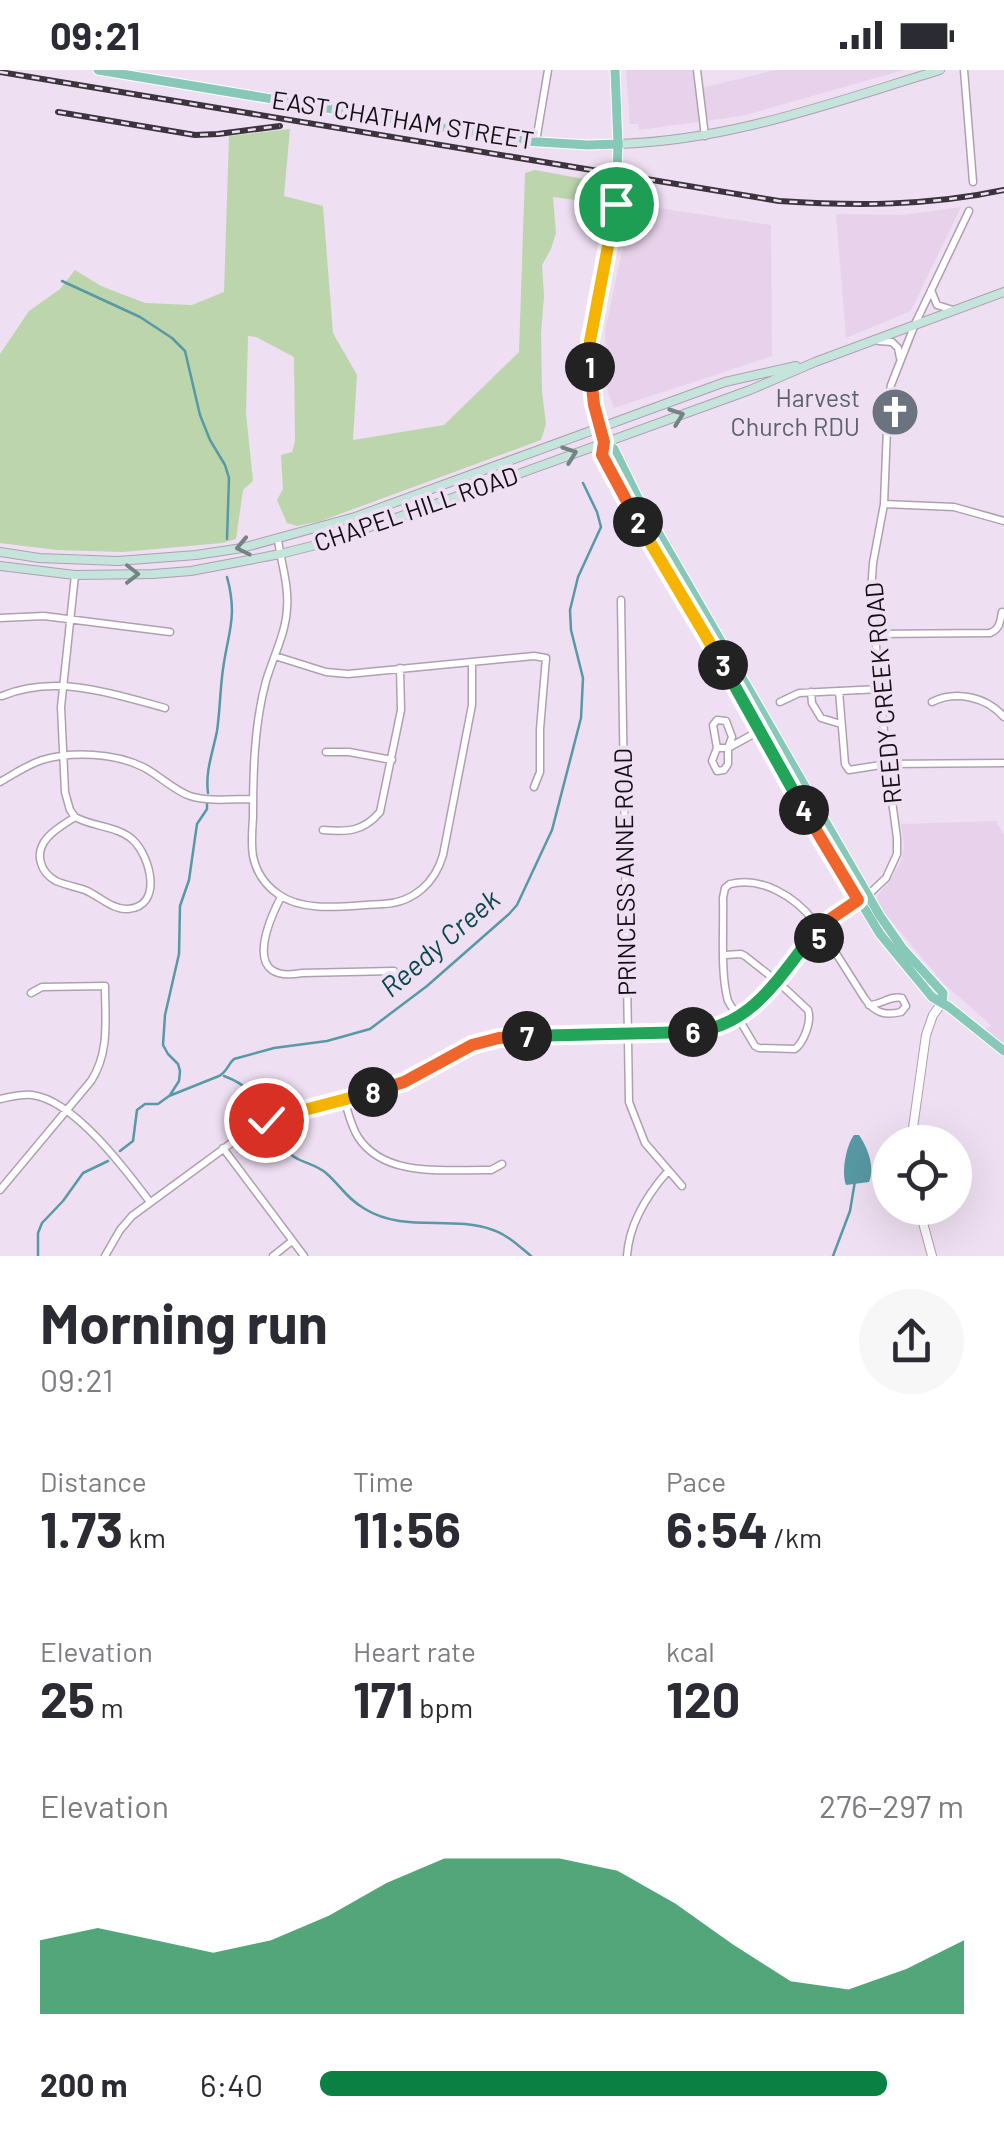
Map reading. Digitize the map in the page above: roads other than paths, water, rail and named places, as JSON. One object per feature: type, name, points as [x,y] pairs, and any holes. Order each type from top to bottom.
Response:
[{"type":"main road","name":"EAST CHATHAM STREET","points":[[98,70],[536,143],[588,145],[705,136],[940,70]]},
{"type":"main road","points":[[615,70],[616,204],[590,341],[594,405],[604,442],[602,455],[759,731],[863,897],[942,993],[942,1003],[1004,1051]]},
{"type":"main road","name":"CHAPEL HILL ROAD","points":[[0,566],[75,575],[153,574],[280,554],[363,530],[750,390],[1004,292]]},
{"type":"main road","name":"CHAPEL HILL ROAD","points":[[0,554],[118,561],[159,559],[224,552],[278,540],[354,517],[725,382],[815,362]]},
{"type":"main road","points":[[604,442],[614,450],[863,897]]},
{"type":"street","points":[[536,143],[548,70]]},
{"type":"street","points":[[696,70],[705,136]]},
{"type":"street","points":[[964,70],[973,182]]},
{"type":"street","name":"REEDY CREEK ROAD","points":[[826,923],[886,878],[897,854],[872,579],[884,504],[888,402],[915,324],[969,211]]},
{"type":"street","points":[[931,290],[937,304],[954,310]]},
{"type":"street","points":[[867,342],[892,342],[898,348],[900,363]]},
{"type":"street","points":[[884,504],[954,508],[1004,522]]},
{"type":"street","points":[[278,540],[287,610],[260,710],[253,858],[264,880],[280,896],[318,906],[388,904],[415,894],[434,876],[443,855],[472,705],[472,662]]},
{"type":"street","points":[[75,575],[62,685],[65,792],[75,817],[126,834],[140,848],[152,884],[144,902],[130,909],[118,908],[89,892],[56,881],[45,872],[40,858],[43,844],[75,817]]},
{"type":"street","name":"PRINCESS ANNE ROAD","points":[[621,600],[629,1102],[645,1143],[682,1186]]},
{"type":"street","points":[[874,634],[990,633],[997,630],[1002,612]]},
{"type":"street","points":[[0,618],[69,618],[170,632]]},
{"type":"street","points":[[275,656],[338,674],[546,658],[540,772],[534,787]]},
{"type":"street","points":[[323,830],[363,828],[376,818],[383,804],[402,700],[400,668]]},
{"type":"street","points":[[2,696],[62,685],[165,708]]},
{"type":"street","points":[[780,702],[798,692],[880,689]]},
{"type":"street","points":[[839,691],[847,768],[1004,764]]},
{"type":"street","points":[[812,692],[812,703],[822,718],[841,724]]},
{"type":"street","points":[[932,702],[948,696],[977,699],[993,705],[1004,717]]},
{"type":"street","points":[[721,719],[726,721],[732,736],[728,748],[728,764],[724,770],[717,770],[713,766],[717,748],[714,725],[721,719]]},
{"type":"street","points":[[717,748],[728,748],[759,731]]},
{"type":"street","points":[[326,752],[392,760]]},
{"type":"street","points":[[0,782],[40,760],[63,756],[112,758],[131,762],[196,797],[253,799]]},
{"type":"street","points":[[725,954],[741,954],[810,1013],[798,1047],[759,1048],[752,1044],[726,994],[725,954],[724,892],[733,882],[778,890],[798,903],[814,922]]},
{"type":"street","points":[[280,896],[262,947],[266,963],[275,972],[290,975],[394,970]]},
{"type":"street","points":[[105,1256],[126,1223],[150,1202],[266,1120],[396,1086],[461,1050],[491,1039],[702,1031],[718,1027],[761,1001],[812,936],[810,926],[814,922],[826,923],[825,936]]},
{"type":"street","points":[[812,936],[825,936]]},
{"type":"street","points":[[825,936],[869,1005],[880,1014],[901,1012],[906,1006],[897,997],[869,1005]]},
{"type":"street","points":[[0,1190],[91,1081],[102,1060],[104,986],[42,987],[31,993]]},
{"type":"street","points":[[913,1125],[926,1034],[942,1003]]},
{"type":"street","points":[[0,1099],[34,1095],[66,1111],[112,1153],[150,1202]]},
{"type":"street","points":[[344,1100],[357,1136],[386,1161],[408,1167],[474,1170],[491,1170],[502,1164]]},
{"type":"street","points":[[223,1148],[304,1256]]},
{"type":"street","points":[[627,1256],[629,1238],[640,1211],[668,1171]]},
{"type":"street","points":[[924,1225],[932,1256]]},
{"type":"street","points":[[272,1256],[292,1241]]},
{"type":"water","points":[[854,1135],[859,1135],[868,1152],[871,1176],[869,1182],[846,1185],[845,1159]]},
{"type":"waterway","points":[[62,281],[140,317],[185,351],[200,415],[229,478],[227,539]]},
{"type":"waterway","name":"Reedy Creek","points":[[120,1151],[133,1141],[137,1110],[219,1076],[234,1059],[370,1029],[427,986],[517,905],[552,830],[581,718],[583,678],[570,610],[578,577],[601,527],[583,483]]},
{"type":"waterway","points":[[208,793],[208,769],[231,624],[227,577]]},
{"type":"waterway","points":[[170,1095],[180,1071],[163,1045],[165,1015],[179,954],[180,906],[189,880],[197,824],[207,803]]},
{"type":"waterway","points":[[224,1076],[252,1095],[268,1129],[286,1150],[323,1171],[365,1209],[396,1220],[493,1230],[531,1256]]},
{"type":"waterway","name":"Reedy Creek","points":[[38,1256],[42,1223],[83,1173],[108,1161]]},
{"type":"waterway","points":[[833,1256],[850,1211],[855,1181]]},
{"type":"railway","points":[[0,72],[779,201],[892,203],[1004,190]]},
{"type":"railway","points":[[58,112],[195,135],[280,126]]},
{"type":"place","name":"Harvest Church RDU","points":[[895,412]]}]
